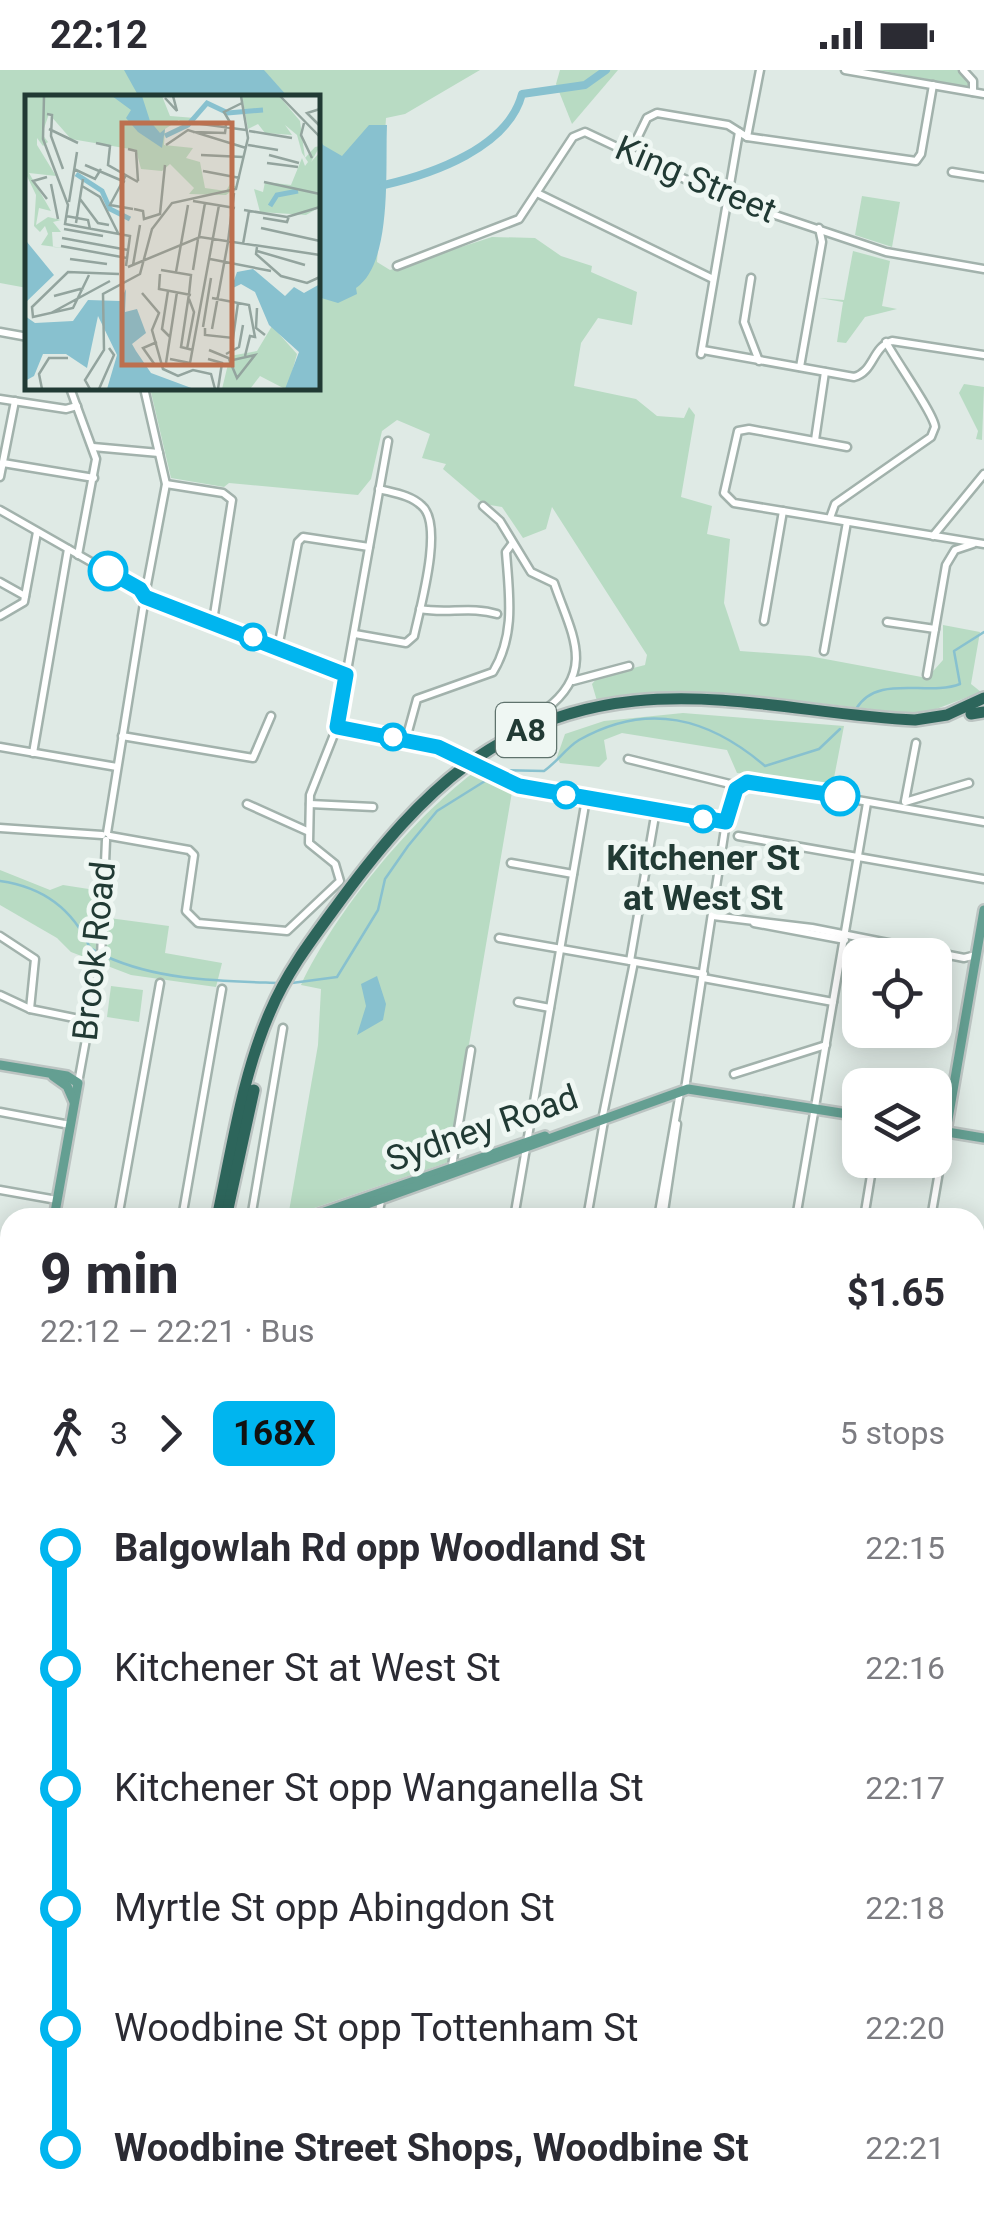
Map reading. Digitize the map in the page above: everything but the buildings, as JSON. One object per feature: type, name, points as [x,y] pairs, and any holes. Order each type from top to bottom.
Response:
[{"type":"highway","name":"A8","points":[[227,1208],[262,1054],[288,983],[389,835],[418,804],[488,749],[550,720],[611,704],[673,698],[927,719],[958,712],[984,698]]},
{"type":"highway","name":"A8","points":[[288,983],[390,846],[422,810],[470,770],[545,730],[600,714],[653,707],[904,727],[936,725],[980,711]]},
{"type":"main road","points":[[952,1071],[984,910]]},
{"type":"main road","points":[[0,1065],[73,1082],[56,1208]]},
{"type":"main road","name":"Sydney Road","points":[[340,1208],[680,1091],[702,1088],[842,1113]]},
{"type":"main road","points":[[952,1132],[984,1138]]},
{"type":"main road","name":"Sydney Road","points":[[351,1208],[379,1196]]},
{"type":"street","points":[[760,70],[726,199],[702,352],[862,375],[886,342]]},
{"type":"street","points":[[845,70],[984,94]]},
{"type":"street","points":[[962,70],[973,81],[973,92]]},
{"type":"street","points":[[630,153],[647,118],[654,114],[728,125],[743,134],[916,161],[921,154],[933,85]]},
{"type":"street","name":"King Street","points":[[397,266],[513,224],[571,140],[586,132],[726,199],[886,252],[984,269]]},
{"type":"street","points":[[952,172],[984,177]]},
{"type":"street","points":[[537,193],[712,280]]},
{"type":"street","points":[[800,367],[822,242],[819,228]]},
{"type":"street","points":[[822,242],[831,233]]},
{"type":"street","points":[[751,278],[744,322],[760,361]]},
{"type":"street","points":[[0,332],[25,336]]},
{"type":"street","points":[[886,342],[984,355]]},
{"type":"street","points":[[830,518],[835,504],[931,437],[936,428],[930,410],[911,388],[886,342]]},
{"type":"street","points":[[814,440],[826,372]]},
{"type":"street","points":[[71,390],[93,446],[94,478],[78,554]]},
{"type":"street","points":[[144,390],[166,484],[223,493],[232,500],[213,621]]},
{"type":"street","points":[[0,398],[66,409],[77,406]]},
{"type":"street","points":[[0,477],[14,401]]},
{"type":"street","points":[[847,447],[750,428],[738,431],[724,493],[734,503],[982,544]]},
{"type":"street","points":[[0,828],[106,836],[189,850],[194,856],[186,907],[192,921],[284,932],[304,918],[342,877],[334,864],[309,844],[307,831],[315,777],[337,727],[388,440]]},
{"type":"street","points":[[93,446],[159,454]]},
{"type":"street","points":[[3,463],[94,478]]},
{"type":"street","points":[[932,536],[984,474]]},
{"type":"street","name":"Brook Road","points":[[73,1082],[82,1062],[101,953],[106,836],[166,484]]},
{"type":"street","points":[[354,634],[406,642],[414,636],[434,532],[426,508],[409,497],[378,489]]},
{"type":"street","points":[[483,506],[500,521],[531,572],[554,583],[578,647],[572,681]]},
{"type":"street","points":[[0,510],[146,593],[346,675]]},
{"type":"street","points":[[764,621],[783,511]]},
{"type":"street","points":[[824,651],[847,522]]},
{"type":"street","points":[[0,616],[22,605],[37,532]]},
{"type":"street","points":[[278,648],[298,542],[303,538],[369,547]]},
{"type":"street","points":[[406,739],[417,698],[494,672],[507,642],[506,552],[512,544]]},
{"type":"street","points":[[928,676],[950,557],[960,546],[982,544]]},
{"type":"street","points":[[33,752],[68,549]]},
{"type":"street","points":[[0,582],[24,596]]},
{"type":"street","points":[[420,609],[444,613],[480,609],[497,614]]},
{"type":"street","points":[[887,622],[936,629]]},
{"type":"street","points":[[546,709],[572,681],[629,666]]},
{"type":"street","points":[[122,736],[252,758],[272,716]]},
{"type":"street","points":[[337,727],[438,747],[519,786],[726,822]]},
{"type":"street","points":[[904,805],[916,744]]},
{"type":"street","points":[[0,747],[117,767]]},
{"type":"street","points":[[628,759],[738,786],[754,782],[867,803],[904,805],[984,822]]},
{"type":"street","points":[[904,805],[969,782]]},
{"type":"street","points":[[663,1208],[726,822],[738,786]]},
{"type":"street","points":[[516,1208],[586,799]]},
{"type":"street","points":[[798,1208],[867,803]]},
{"type":"street","points":[[247,804],[307,831]]},
{"type":"street","points":[[310,804],[373,807]]},
{"type":"street","points":[[589,1208],[656,810]]},
{"type":"street","points":[[738,836],[981,879]]},
{"type":"street","points":[[512,863],[573,874]]},
{"type":"street","points":[[713,916],[975,959]]},
{"type":"street","points":[[0,936],[35,959],[30,1010]]},
{"type":"street","points":[[500,938],[833,1002]]},
{"type":"street","points":[[120,1208],[160,982]]},
{"type":"street","points":[[184,1208],[222,989]]},
{"type":"street","points":[[0,995],[30,1010],[89,1021]]},
{"type":"street","points":[[518,1002],[550,1008]]},
{"type":"street","points":[[252,1208],[283,1028]]},
{"type":"street","points":[[734,1074],[826,1045]]},
{"type":"street","points":[[451,1171],[471,1050]]},
{"type":"street","points":[[0,1112],[70,1125]]},
{"type":"street","points":[[866,1208],[871,1178]]},
{"type":"street","points":[[932,1208],[935,1178]]},
{"type":"street","points":[[0,1190],[57,1200]]},
{"type":"street","points":[[378,1208],[379,1196]]},
{"type":"green space","points":[[0,70],[480,70],[405,114],[386,118],[377,262],[390,270],[492,237],[535,238],[561,256],[592,266],[591,272],[637,292],[632,325],[598,318],[581,343],[574,386],[636,399],[657,416],[684,418],[689,407],[695,415],[681,497],[712,506],[707,534],[730,539],[724,603],[740,651],[809,656],[927,678],[943,660],[943,625],[980,632],[971,684],[981,692],[931,711],[904,713],[712,695],[597,701],[592,684],[598,677],[645,665],[647,655],[552,507],[546,529],[523,538],[502,507],[484,504],[443,469],[446,464],[422,458],[430,434],[397,420],[382,431],[371,479],[358,495],[229,483],[224,487],[171,478],[150,390],[320,390],[320,95],[25,95],[25,288],[0,283]]},
{"type":"green space","points":[[560,70],[618,70],[572,124],[556,84]]},
{"type":"green space","points":[[879,70],[959,70],[970,79],[967,87]]},
{"type":"green space","points":[[862,196],[900,202],[892,247],[855,235]]},
{"type":"green space","points":[[853,251],[890,261],[882,306],[897,309],[865,317],[846,343],[837,342],[843,302],[819,298],[844,300]]},
{"type":"green space","points":[[964,384],[984,387],[982,440],[976,439],[978,431],[959,393]]},
{"type":"green space","points":[[683,713],[844,726],[833,783],[737,773],[727,750],[622,733],[604,740],[607,759],[599,767],[560,763],[557,757],[565,734],[604,721]]},
{"type":"green space","points":[[473,773],[512,792],[449,1162],[314,1208],[290,1208],[318,1045],[321,989],[301,985],[354,898],[400,842]]},
{"type":"green space","points":[[0,870],[50,890],[63,885],[95,890],[94,916],[169,926],[165,953],[222,963],[216,987],[131,975],[71,952],[57,938],[0,905]]},
{"type":"green space","points":[[111,986],[143,990],[139,1022],[107,1017]]},
{"type":"water","points":[[124,70],[264,70],[286,95],[138,95]]},
{"type":"water","points":[[369,125],[387,125],[382,237],[368,276],[356,288],[357,294],[338,303],[320,298],[320,139],[342,156]]},
{"type":"water","points":[[377,976],[386,1004],[383,1020],[357,1035],[366,1006],[361,984]]},
{"type":"waterway","points":[[384,185],[445,166],[485,144],[514,113],[522,94],[585,85],[606,70]]},
{"type":"waterway","points":[[856,709],[877,692],[960,684],[954,651],[984,632]]},
{"type":"waterway","points":[[500,770],[544,771],[579,740],[605,728],[653,718],[700,726],[722,736],[765,766],[819,749],[840,729]]},
{"type":"waterway","points":[[292,983],[337,977],[378,910],[385,879],[408,846],[437,811],[485,781]]},
{"type":"waterway","points":[[0,881],[30,889],[55,902],[75,922],[90,948],[98,952]]},
{"type":"waterway","points":[[105,956],[169,975],[279,983]]},
{"type":"bus line","name":"168X","points":[[108,571],[140,589],[145,597],[346,675],[337,727],[438,747],[519,786],[726,822],[736,789],[747,782],[840,796]]},
{"type":"place","name":"Kitchener St at West St","points":[[703,819]]}]
